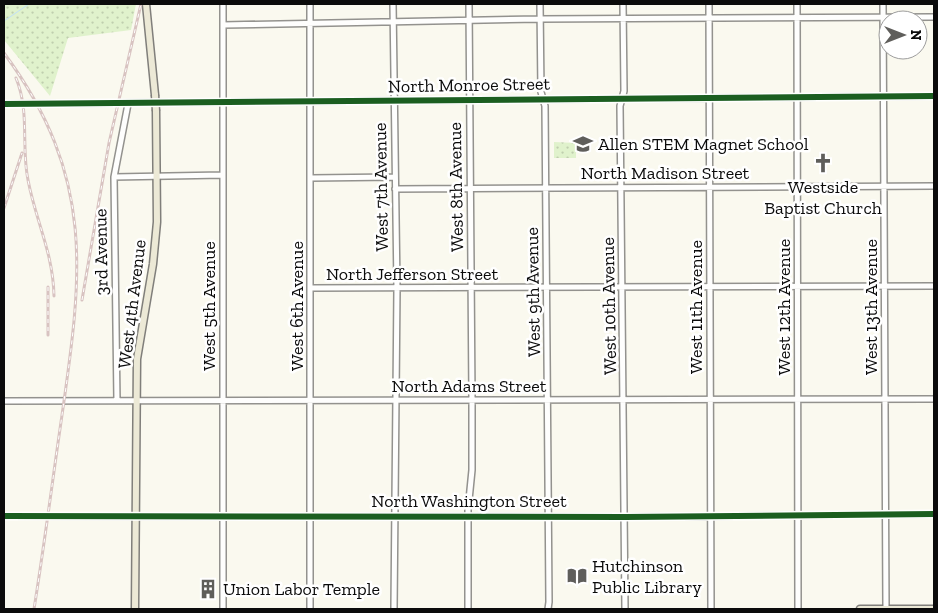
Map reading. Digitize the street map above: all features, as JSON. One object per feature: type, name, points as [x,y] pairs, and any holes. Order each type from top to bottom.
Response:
[{"type":"main road","name":"West 4th Avenue","points":[[135,609],[138,359],[153,264],[158,176],[155,95],[146,4]]},
{"type":"main road","points":[[860,609],[934,609]]},
{"type":"street","name":"West 5th Avenue","points":[[223,4],[223,609]]},
{"type":"street","name":"West 6th Avenue","points":[[310,4],[310,609]]},
{"type":"street","name":"West 7th Avenue","points":[[393,4],[397,288],[394,609]]},
{"type":"street","name":"West 8th Avenue","points":[[468,609],[468,516],[472,470],[469,4]]},
{"type":"street","name":"West 9th Avenue","points":[[540,4],[546,187],[548,609]]},
{"type":"street","name":"West 10th Avenue","points":[[623,4],[621,187],[625,609]]},
{"type":"street","name":"West 11th Avenue","points":[[709,4],[711,609]]},
{"type":"street","name":"West 12th Avenue","points":[[797,4],[798,609]]},
{"type":"street","points":[[223,25],[540,19],[878,17]]},
{"type":"street","name":"West 13th Avenue","points":[[884,60],[886,609]]},
{"type":"street","name":"North Monroe Street","points":[[4,104],[934,96]]},
{"type":"street","name":"3rd Avenue","points":[[117,401],[114,177],[128,104]]},
{"type":"street","points":[[114,177],[223,175]]},
{"type":"street","points":[[311,178],[395,177]]},
{"type":"street","name":"North Madison Street","points":[[395,189],[934,186]]},
{"type":"street","name":"North Jefferson Street","points":[[311,288],[934,286]]},
{"type":"street","name":"North Adams Street","points":[[4,401],[934,399]]},
{"type":"street","name":"North Washington Street","points":[[4,516],[625,517],[934,514]]},
{"type":"green space","points":[[4,4],[136,4],[131,30],[68,38],[50,96],[4,40]]},
{"type":"green space","points":[[554,142],[576,143],[576,158],[554,158]]},
{"type":"waterway","points":[[4,21],[29,4]]},
{"type":"railway","points":[[82,300],[109,143],[141,4]]},
{"type":"railway","points":[[4,53],[34,99],[55,143],[68,187],[75,230],[77,274],[74,320],[34,609]]},
{"type":"railway","points":[[16,78],[23,104],[28,180],[51,265],[54,296]]},
{"type":"railway","points":[[4,208],[22,153]]},
{"type":"railway","points":[[48,287],[48,335]]},
{"type":"cycle path","points":[[4,104],[934,96]]},
{"type":"cycle path","points":[[4,516],[625,517],[934,514]]},
{"type":"place","name":"Allen STEM Magnet School","points":[[583,144]]},
{"type":"place","name":"Westside Baptist Church","points":[[823,163]]},
{"type":"place","name":"Hutchinson Public Library","points":[[577,576]]},
{"type":"place","name":"Union Labor Temple","points":[[208,589]]}]
